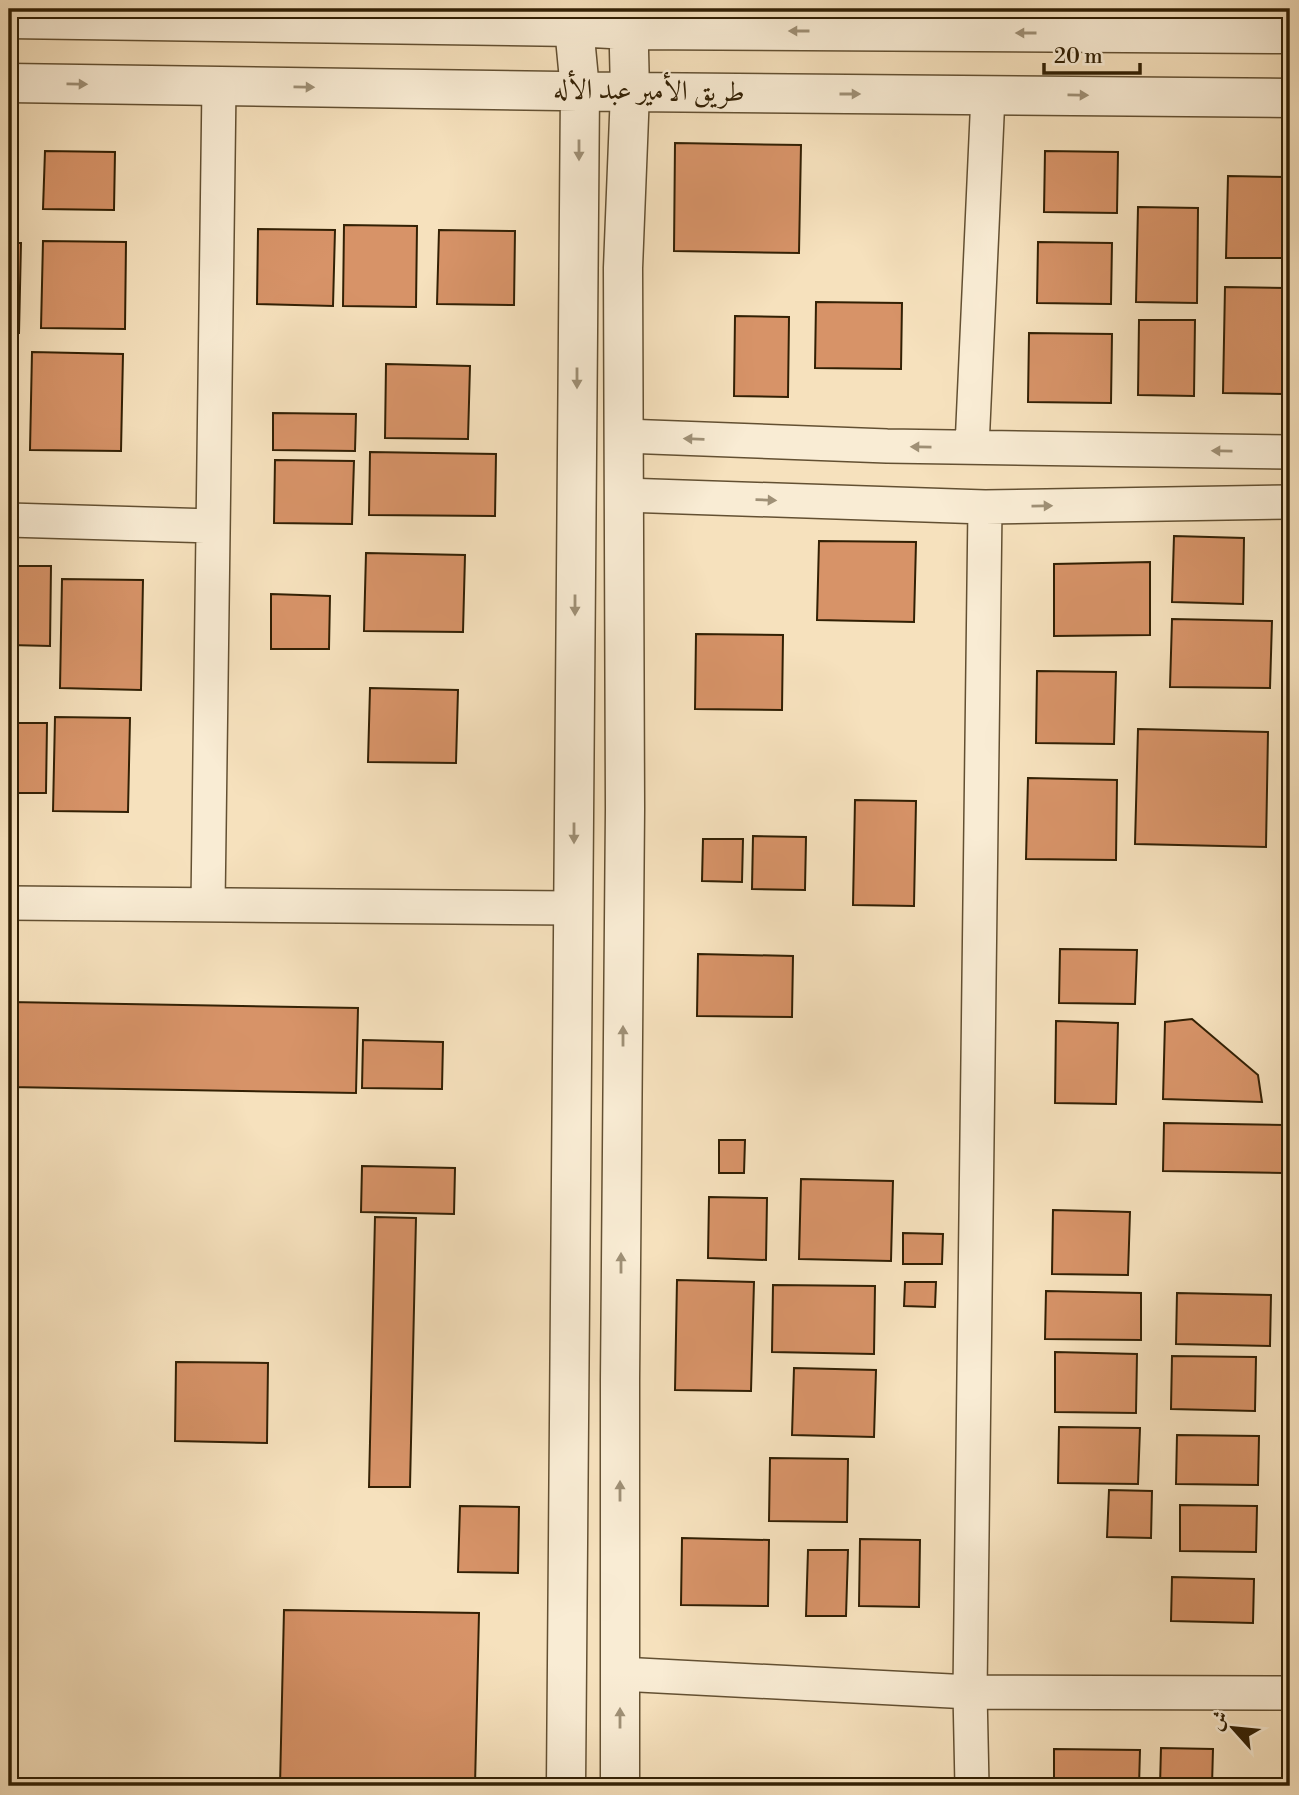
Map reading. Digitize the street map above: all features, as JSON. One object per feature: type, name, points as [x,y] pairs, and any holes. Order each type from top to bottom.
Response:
[{"type":"street","points":[[566,1786],[580,90],[574,18]]},
{"type":"street","points":[[9,19],[574,18],[1290,34]]},
{"type":"street","points":[[620,1786],[620,1380],[625,822],[623,268],[630,92],[628,20]]},
{"type":"street","name":"طريق الأمير عبد الأله","points":[[9,83],[1290,98]]},
{"type":"street","points":[[208,905],[219,86]]},
{"type":"street","points":[[972,447],[988,94]]},
{"type":"street","points":[[624,436],[887,446],[1290,452]]},
{"type":"street","points":[[624,495],[985,507],[1290,502]]},
{"type":"street","points":[[972,1786],[970,1692],[985,507]]},
{"type":"street","points":[[9,520],[213,526]]},
{"type":"street","points":[[9,903],[573,908]]},
{"type":"street","points":[[620,1674],[970,1692],[1290,1693]]},
{"type":"building","points":[[675,143],[801,145],[799,253],[674,251]]},
{"type":"building","points":[[45,151],[115,152],[114,210],[43,209]]},
{"type":"building","points":[[1045,151],[1118,152],[1117,213],[1044,212]]},
{"type":"building","points":[[1228,176],[1287,177],[1285,258],[1226,258]]},
{"type":"building","points":[[1138,207],[1198,208],[1197,303],[1136,302]]},
{"type":"building","points":[[344,225],[417,226],[416,307],[343,306]]},
{"type":"building","points":[[258,229],[335,230],[333,306],[257,304]]},
{"type":"building","points":[[439,230],[515,231],[514,305],[437,304]]},
{"type":"building","points":[[43,241],[126,242],[125,329],[41,328]]},
{"type":"building","points":[[1038,242],[1112,243],[1111,304],[1037,303]]},
{"type":"building","points":[[9,243],[21,243],[19,333],[9,333]]},
{"type":"building","points":[[1225,287],[1286,288],[1284,394],[1223,393]]},
{"type":"building","points":[[816,302],[902,303],[901,369],[815,368]]},
{"type":"building","points":[[735,316],[789,317],[788,397],[734,396]]},
{"type":"building","points":[[1139,320],[1195,320],[1194,396],[1138,395]]},
{"type":"building","points":[[1029,333],[1112,334],[1111,403],[1028,402]]},
{"type":"building","points":[[9,350],[15,350],[13,465],[9,465]]},
{"type":"building","points":[[32,352],[123,354],[121,451],[30,450]]},
{"type":"building","points":[[386,364],[470,366],[468,439],[385,438]]},
{"type":"building","points":[[273,413],[356,414],[355,451],[273,450]]},
{"type":"building","points":[[370,452],[496,454],[495,516],[369,515]]},
{"type":"building","points":[[275,460],[354,461],[352,524],[274,523]]},
{"type":"building","points":[[1174,536],[1244,538],[1243,604],[1172,602]]},
{"type":"building","points":[[819,541],[916,542],[914,622],[817,620]]},
{"type":"building","points":[[366,553],[465,555],[463,632],[364,631]]},
{"type":"building","points":[[1150,562],[1150,635],[1054,636],[1054,564]]},
{"type":"building","points":[[11,566],[51,566],[50,646],[10,645]]},
{"type":"building","points":[[62,579],[143,580],[141,690],[60,688]]},
{"type":"building","points":[[271,594],[330,596],[329,649],[271,649]]},
{"type":"building","points":[[1172,619],[1272,621],[1270,688],[1170,687]]},
{"type":"building","points":[[696,634],[783,635],[782,710],[695,709]]},
{"type":"building","points":[[1037,671],[1116,672],[1114,744],[1036,743]]},
{"type":"building","points":[[370,688],[458,690],[456,763],[368,762]]},
{"type":"building","points":[[55,717],[130,718],[128,812],[53,811]]},
{"type":"building","points":[[9,723],[47,723],[46,793],[9,793]]},
{"type":"building","points":[[1138,729],[1268,732],[1266,847],[1135,844]]},
{"type":"building","points":[[1028,778],[1117,780],[1116,860],[1026,859]]},
{"type":"building","points":[[855,800],[916,801],[914,906],[853,905]]},
{"type":"building","points":[[753,836],[806,837],[805,890],[752,889]]},
{"type":"building","points":[[703,839],[743,839],[742,882],[702,881]]},
{"type":"building","points":[[1060,949],[1137,950],[1135,1004],[1059,1003]]},
{"type":"building","points":[[698,954],[793,956],[792,1017],[697,1016]]},
{"type":"building","points":[[9,1002],[358,1008],[356,1093],[9,1087]]},
{"type":"building","points":[[1192,1019],[1258,1075],[1262,1102],[1163,1099],[1165,1022]]},
{"type":"building","points":[[1056,1021],[1118,1023],[1116,1104],[1055,1103]]},
{"type":"building","points":[[363,1040],[443,1042],[442,1089],[362,1088]]},
{"type":"building","points":[[1164,1123],[1284,1125],[1283,1173],[1163,1171]]},
{"type":"building","points":[[719,1140],[745,1140],[744,1173],[719,1173]]},
{"type":"building","points":[[362,1166],[455,1168],[454,1214],[361,1212]]},
{"type":"building","points":[[801,1179],[893,1181],[891,1261],[799,1259]]},
{"type":"building","points":[[709,1197],[767,1198],[766,1260],[708,1258]]},
{"type":"building","points":[[1053,1210],[1130,1212],[1128,1275],[1052,1274]]},
{"type":"building","points":[[375,1217],[416,1218],[410,1487],[369,1487]]},
{"type":"building","points":[[903,1233],[943,1234],[942,1264],[903,1264]]},
{"type":"building","points":[[677,1280],[754,1282],[751,1391],[675,1390]]},
{"type":"building","points":[[905,1282],[936,1282],[935,1307],[904,1306]]},
{"type":"building","points":[[773,1285],[875,1286],[874,1354],[772,1352]]},
{"type":"building","points":[[1046,1291],[1141,1293],[1141,1340],[1045,1339]]},
{"type":"building","points":[[1177,1293],[1271,1295],[1270,1346],[1176,1344]]},
{"type":"building","points":[[1055,1352],[1137,1354],[1136,1413],[1055,1412]]},
{"type":"building","points":[[1172,1356],[1256,1357],[1255,1411],[1171,1409]]},
{"type":"building","points":[[176,1362],[268,1363],[267,1443],[175,1441]]},
{"type":"building","points":[[794,1368],[876,1370],[874,1437],[792,1435]]},
{"type":"building","points":[[1059,1427],[1140,1428],[1138,1484],[1058,1483]]},
{"type":"building","points":[[1177,1435],[1259,1436],[1258,1485],[1176,1484]]},
{"type":"building","points":[[770,1458],[848,1459],[847,1522],[769,1521]]},
{"type":"building","points":[[1109,1490],[1152,1491],[1151,1538],[1107,1537]]},
{"type":"building","points":[[1180,1505],[1257,1506],[1256,1552],[1180,1551]]},
{"type":"building","points":[[460,1506],[519,1507],[518,1573],[458,1572]]},
{"type":"building","points":[[682,1538],[769,1540],[768,1606],[681,1605]]},
{"type":"building","points":[[860,1539],[920,1540],[919,1607],[859,1606]]},
{"type":"building","points":[[808,1550],[848,1550],[846,1616],[806,1616]]},
{"type":"building","points":[[1172,1577],[1254,1579],[1253,1623],[1171,1621]]},
{"type":"building","points":[[284,1610],[479,1613],[475,1786],[280,1786]]},
{"type":"building","points":[[1161,1748],[1213,1749],[1212,1786],[1160,1786]]},
{"type":"building","points":[[1054,1749],[1140,1750],[1139,1786],[1054,1786]]}]
